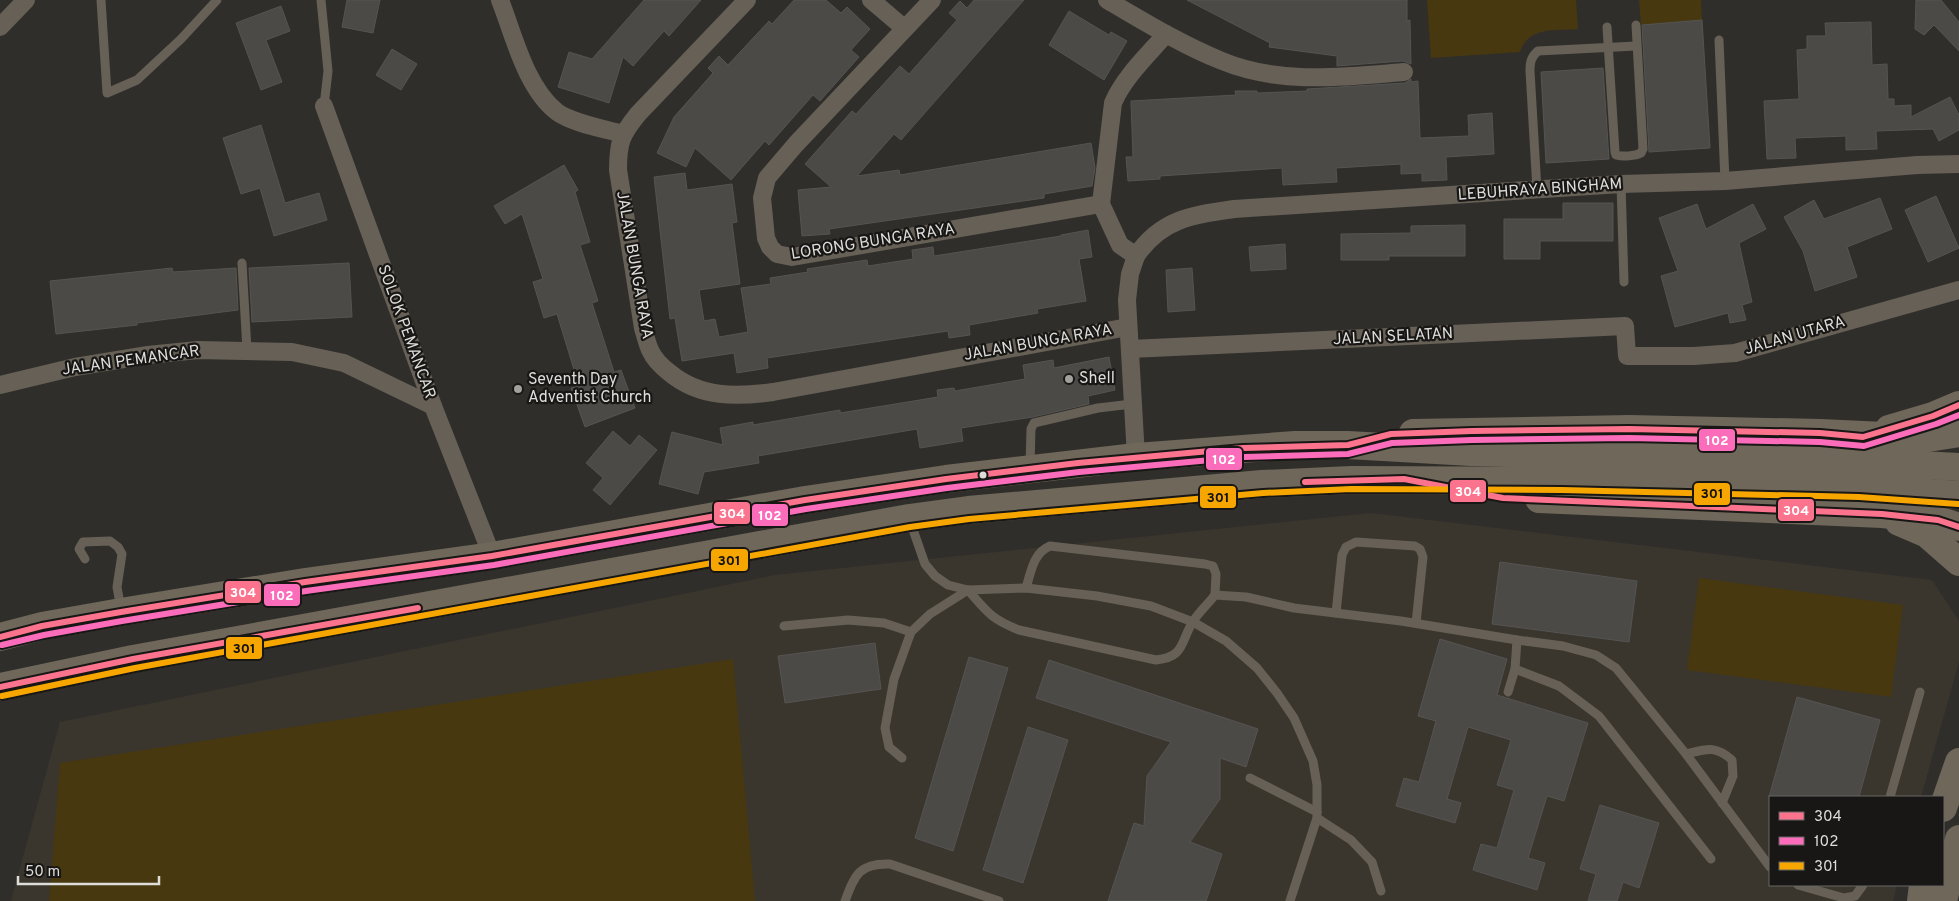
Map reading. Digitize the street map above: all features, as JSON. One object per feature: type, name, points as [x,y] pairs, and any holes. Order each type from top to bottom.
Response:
[{"type":"highway","points":[[1863,436],[1933,416],[1959,405]]},
{"type":"highway","points":[[1348,444],[1391,434],[1511,430],[1629,429],[1820,433],[1928,438],[1959,432]]},
{"type":"highway","points":[[1863,436],[1901,447],[1911,453],[1918,462],[1922,474],[1922,486],[1914,500],[1904,508],[1882,514]]},
{"type":"highway","points":[[0,637],[42,626],[121,612],[305,582],[492,556],[805,500],[1030,468],[1136,457],[1295,445],[1348,444],[1471,452],[1866,462],[1959,467]]},
{"type":"highway","points":[[1404,479],[1503,498],[1882,514],[1938,520],[1959,527]]},
{"type":"highway","points":[[0,687],[133,658],[909,518],[968,510],[1262,484],[1404,479],[1859,488],[1959,494]]},
{"type":"highway","points":[[1882,514],[1927,534],[1959,562]]},
{"type":"highway","points":[[1944,805],[1959,762]]},
{"type":"highway","points":[[1943,901],[1959,838]]},
{"type":"highway","points":[[1921,901],[1923,886]]},
{"type":"street","points":[[0,27],[26,0]]},
{"type":"street","points":[[500,0],[532,84],[541,96],[558,113],[586,124],[623,134]]},
{"type":"street","name":"JALAN BUNGA RAYA","points":[[747,0],[638,114],[623,134],[618,152],[618,170],[643,328],[650,350],[661,365],[677,379],[699,390],[721,395],[744,396],[1128,327]]},
{"type":"street","points":[[871,0],[904,28]]},
{"type":"street","name":"LORONG BUNGA RAYA","points":[[932,0],[796,144],[767,178],[762,198],[766,238],[770,247],[778,254],[792,257],[1101,204]]},
{"type":"street","points":[[1107,0],[1166,34],[1223,62],[1250,69],[1285,76],[1331,78],[1404,72]]},
{"type":"street","points":[[1136,457],[1128,327],[1128,292],[1130,274],[1136,256],[1120,245],[1101,204],[1113,103],[1118,92],[1166,34]]},
{"type":"street","name":"SOLOK PEMANCAR","points":[[324,106],[433,406],[492,556]]},
{"type":"street","name":"LEBUHRAYA BINGHAM","points":[[1136,256],[1144,243],[1170,223],[1200,214],[1234,209],[1621,184],[1725,181],[1917,165],[1959,164]]},
{"type":"street","name":"JALAN UTARA","points":[[1627,356],[1694,356],[1735,353],[1959,290]]},
{"type":"street","name":"JALAN SELATAN","points":[[1130,349],[1626,326],[1627,356]]},
{"type":"street","name":"JALAN PEMANCAR","points":[[0,385],[75,368],[148,355],[198,350],[292,352],[344,364],[433,406]]},
{"type":"lane","points":[[102,0],[107,93],[137,80],[181,39],[217,0]]},
{"type":"lane","points":[[321,0],[328,71],[324,106]]},
{"type":"lane","points":[[1606,27],[1615,152],[1619,156],[1638,155],[1642,149],[1636,25]]},
{"type":"lane","points":[[1719,40],[1725,181]]},
{"type":"lane","points":[[1537,190],[1530,71],[1530,62],[1533,55],[1538,52],[1636,46]]},
{"type":"lane","points":[[1621,184],[1624,282]]},
{"type":"lane","points":[[242,263],[247,350]]},
{"type":"lane","points":[[1030,468],[1031,429],[1034,423],[1098,408],[1132,404]]},
{"type":"lane","points":[[909,518],[926,564],[935,576],[948,585],[968,590],[1026,588],[1097,596],[1151,606],[1193,622],[1226,640],[1257,668],[1278,693],[1294,718],[1313,761],[1317,785],[1317,815],[1292,898]]},
{"type":"lane","points":[[84,559],[80,549],[83,542],[110,541],[118,546],[122,554],[117,587],[121,612]]},
{"type":"lane","points":[[1336,612],[1342,555],[1346,546],[1356,542],[1415,546],[1420,549],[1423,556],[1416,623]]},
{"type":"lane","points":[[968,590],[986,611],[998,622],[1005,625],[1019,630],[1156,660],[1170,658],[1179,652],[1193,622],[1215,595],[1216,574],[1213,566],[1205,564],[1050,546],[1041,550],[1036,557],[1026,588]]},
{"type":"lane","points":[[902,758],[889,747],[885,728],[894,679],[911,632],[930,614],[968,590]]},
{"type":"lane","points":[[1215,595],[1246,597],[1294,608],[1416,623],[1563,646],[1596,655],[1616,668],[1686,754],[1769,866]]},
{"type":"lane","points":[[784,626],[848,620],[884,623],[911,632]]},
{"type":"lane","points":[[1508,692],[1515,669],[1517,640]]},
{"type":"lane","points":[[1515,669],[1559,686],[1599,716],[1711,859]]},
{"type":"lane","points":[[1890,796],[1920,692]]},
{"type":"lane","points":[[1686,754],[1705,749],[1722,751],[1732,760],[1733,776],[1722,803]]},
{"type":"lane","points":[[1250,778],[1317,815],[1351,840],[1372,862],[1380,891]]},
{"type":"lane","points":[[845,901],[854,878],[864,867],[890,864],[999,901]]},
{"type":"lane","points":[[1802,886],[1844,898],[1855,896],[1862,886]]},
{"type":"shaded area","points":[[1427,0],[1576,0],[1578,29],[1551,30],[1536,34],[1529,38],[1520,52],[1431,58]]},
{"type":"shaded area","points":[[1639,0],[1701,0],[1702,20],[1641,25]]},
{"type":"shaded area","points":[[1371,513],[1932,580],[1959,621],[1959,662],[1921,796],[1769,796],[1769,886],[1897,886],[1893,901],[11,901],[60,722],[775,575]]},
{"type":"shaded area","points":[[1699,578],[1903,605],[1891,697],[1687,670]]},
{"type":"shaded area","points":[[733,659],[755,901],[49,901],[60,763]]},
{"type":"building","points":[[347,0],[380,0],[373,33],[342,27]]},
{"type":"building","points":[[644,0],[701,0],[669,36],[664,31],[633,66],[623,57],[609,103],[558,87],[569,52],[592,59]]},
{"type":"building","points":[[794,0],[826,0],[841,13],[847,7],[870,29],[851,50],[859,57],[820,101],[813,95],[769,145],[765,141],[731,180],[695,148],[686,167],[657,153],[674,117],[713,73],[708,68],[719,56],[728,65],[769,21],[772,24]]},
{"type":"building","points":[[974,0],[1024,0],[901,140],[894,134],[857,176],[899,170],[900,175],[1091,143],[1095,168],[1092,186],[1044,194],[1044,198],[829,229],[830,234],[802,236],[798,190],[831,187],[805,164],[852,111],[856,114],[900,66],[909,74],[957,20],[949,13],[960,1],[967,8]]},
{"type":"building","points":[[1187,0],[1407,0],[1407,21],[1410,20],[1411,64],[1403,61],[1337,66],[1337,56],[1269,47],[1270,43]]},
{"type":"building","points":[[1916,0],[1941,0],[1959,22],[1959,51],[1934,25],[1924,35],[1915,29]]},
{"type":"building","points":[[281,6],[290,31],[266,40],[282,82],[261,90],[236,23]]},
{"type":"building","points":[[1069,11],[1109,35],[1111,32],[1127,41],[1104,80],[1049,45]]},
{"type":"building","points":[[1702,20],[1710,148],[1649,152],[1642,25]]},
{"type":"building","points":[[1871,22],[1872,65],[1887,64],[1888,99],[1894,99],[1894,106],[1911,105],[1911,117],[1950,97],[1959,115],[1959,130],[1939,141],[1933,129],[1876,131],[1877,149],[1846,150],[1846,136],[1795,138],[1796,158],[1767,159],[1764,101],[1799,99],[1797,50],[1807,49],[1807,36],[1826,36],[1825,23]]},
{"type":"building","points":[[392,49],[417,64],[401,90],[376,75]]},
{"type":"building","points":[[1603,68],[1609,159],[1546,163],[1541,72]]},
{"type":"building","points":[[1411,79],[1411,82],[1418,81],[1420,138],[1469,136],[1468,115],[1492,113],[1494,154],[1446,157],[1447,180],[1422,181],[1422,173],[1401,174],[1401,164],[1336,168],[1337,182],[1283,185],[1282,168],[1160,176],[1160,179],[1128,181],[1126,157],[1133,157],[1131,101],[1236,95],[1235,91],[1257,91],[1257,93],[1307,91],[1307,89],[1405,83]]},
{"type":"building","points":[[261,125],[285,203],[319,193],[327,220],[274,236],[260,188],[241,194],[223,138]]},
{"type":"building","points":[[564,165],[578,190],[575,192],[590,242],[580,245],[598,301],[592,303],[614,372],[621,370],[635,408],[585,427],[571,388],[579,386],[557,314],[544,318],[533,282],[543,279],[522,214],[505,224],[494,206]]},
{"type":"building","points":[[685,173],[687,190],[732,184],[737,222],[732,223],[740,284],[699,290],[704,321],[715,319],[719,337],[748,332],[741,288],[771,284],[770,278],[808,272],[807,269],[867,260],[868,266],[913,259],[912,250],[933,247],[934,256],[1088,230],[1092,257],[1079,259],[1086,301],[1037,309],[1038,313],[969,325],[970,335],[949,338],[948,331],[767,358],[768,368],[737,373],[734,353],[682,361],[675,318],[670,319],[654,177]]},
{"type":"building","points":[[1936,196],[1959,248],[1928,262],[1905,210]]},
{"type":"building","points":[[1880,198],[1892,229],[1847,247],[1857,277],[1815,291],[1803,251],[1784,217],[1814,200],[1824,219]]},
{"type":"building","points":[[1563,203],[1613,203],[1613,241],[1540,241],[1540,259],[1504,259],[1504,219],[1563,219]]},
{"type":"building","points":[[1697,204],[1706,229],[1753,204],[1766,229],[1739,243],[1752,302],[1742,305],[1746,320],[1730,323],[1728,313],[1675,327],[1661,276],[1678,271],[1659,218]]},
{"type":"building","points":[[1465,225],[1465,256],[1389,256],[1389,260],[1341,260],[1341,234],[1411,233],[1411,226]]},
{"type":"building","points":[[1285,244],[1286,269],[1251,271],[1249,247]]},
{"type":"building","points":[[349,263],[352,317],[252,322],[249,268]]},
{"type":"building","points":[[172,268],[173,272],[236,268],[238,310],[137,323],[137,325],[56,334],[50,281]]},
{"type":"building","points":[[1192,268],[1195,310],[1168,312],[1166,270]]},
{"type":"building","points":[[1109,357],[1115,390],[1088,396],[1089,404],[1033,417],[961,428],[963,441],[920,448],[917,429],[758,456],[759,463],[704,472],[698,494],[659,484],[672,432],[723,445],[720,428],[753,422],[753,425],[840,410],[840,413],[938,397],[937,390],[954,388],[955,391],[1025,379],[1023,365],[1053,360],[1054,368]]},
{"type":"building","points":[[613,431],[630,446],[639,435],[657,450],[610,505],[593,490],[603,478],[586,463]]},
{"type":"building","points":[[1500,562],[1637,581],[1629,642],[1492,624]]},
{"type":"building","points":[[1440,639],[1507,659],[1497,695],[1588,723],[1564,801],[1547,796],[1528,858],[1545,863],[1537,890],[1473,870],[1481,844],[1497,848],[1514,790],[1497,785],[1511,740],[1468,727],[1447,799],[1461,803],[1455,823],[1396,806],[1404,778],[1419,782],[1436,721],[1418,716]]},
{"type":"building","points":[[875,643],[881,689],[785,703],[778,656]]},
{"type":"building","points":[[969,657],[1008,668],[953,851],[915,838]]},
{"type":"building","points":[[1049,660],[1258,729],[1246,767],[1220,758],[1220,799],[1190,842],[1222,854],[1206,901],[1108,901],[1134,823],[1144,826],[1147,776],[1171,742],[1036,698]]},
{"type":"building","points":[[1797,697],[1880,720],[1859,796],[1769,796]]},
{"type":"building","points":[[1028,727],[1068,740],[1023,883],[983,870]]},
{"type":"building","points":[[1600,805],[1659,823],[1639,888],[1623,882],[1617,901],[1588,901],[1596,874],[1580,869]]},
{"type":"transit line","name":"304","points":[[0,637],[42,626],[121,612],[305,582],[492,556],[805,500],[946,479],[1078,463],[1243,448],[1348,445],[1391,434],[1472,431],[1629,429],[1820,433],[1863,437],[1933,416],[1959,405]]},
{"type":"transit line","name":"102","points":[[2,645],[44,635],[122,621],[306,591],[494,565],[806,509],[947,488],[1079,472],[1244,457],[1348,454],[1392,443],[1472,440],[1629,438],[1820,442],[1864,446],[1959,415]]},
{"type":"transit line","name":"304","points":[[1305,482],[1404,479],[1503,498],[1882,514],[1938,520],[1959,527]]},
{"type":"transit line","name":"301","points":[[2,696],[135,668],[910,527],[969,519],[1263,493],[1351,489],[1562,490],[1859,497],[1958,504]]},
{"type":"transit line","name":"304","points":[[0,687],[133,659],[418,608]]},
{"type":"place","name":"Shell","points":[[1069,379]]},
{"type":"place","name":"Seventh Day Adventist Church","points":[[518,389]]}]
